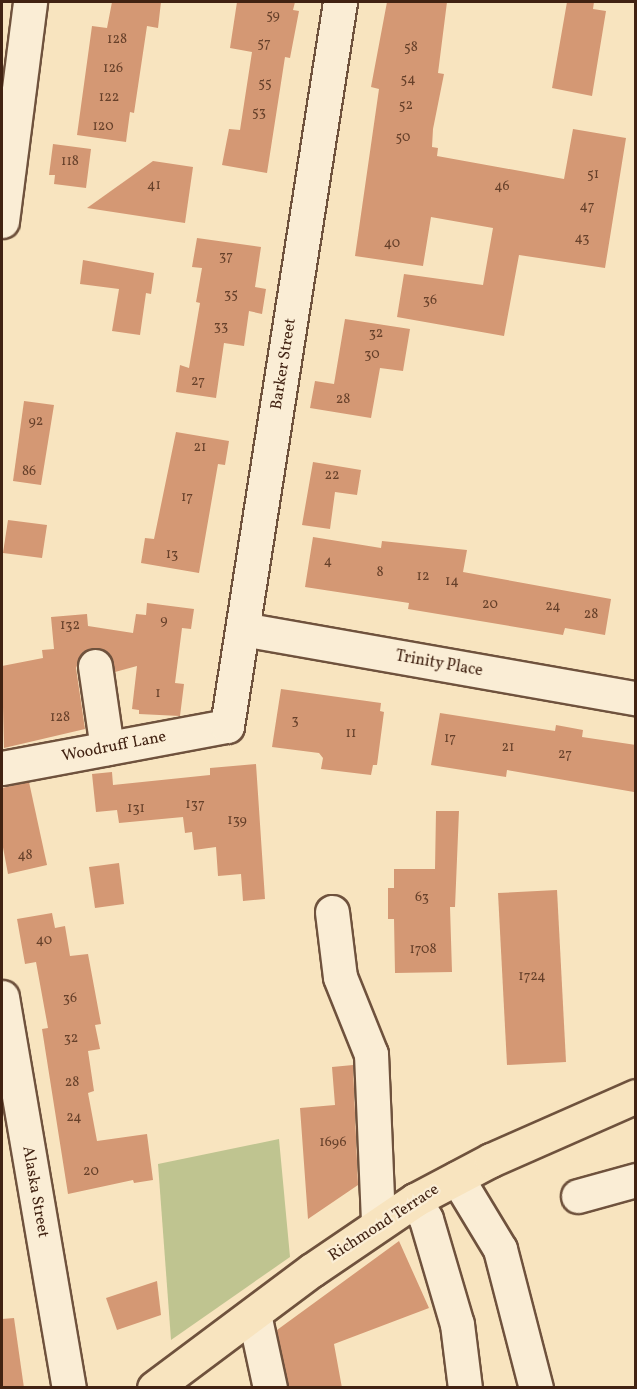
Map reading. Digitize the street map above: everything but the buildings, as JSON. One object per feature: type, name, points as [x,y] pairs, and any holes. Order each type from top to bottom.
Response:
[{"type":"main road","name":"Richmond Terrace","points":[[154,1388],[378,1223],[415,1200],[457,1178],[636,1096]]},
{"type":"street","points":[[2,221],[30,2]]},
{"type":"street","name":"Barker Street","points":[[227,726],[340,2]]},
{"type":"street","name":"Trinity Place","points":[[243,629],[636,698]]},
{"type":"street","points":[[95,666],[107,748]]},
{"type":"street","name":"Woodruff Lane","points":[[2,768],[227,726]]},
{"type":"street","points":[[332,912],[340,977],[371,1054],[378,1223]]},
{"type":"street","name":"Alaska Street","points":[[2,997],[69,1388]]},
{"type":"street","points":[[457,1178],[500,1249],[536,1388]]},
{"type":"street","points":[[578,1196],[636,1180]]},
{"type":"street","points":[[415,1200],[426,1219],[457,1324],[465,1388]]},
{"type":"street","points":[[254,1314],[270,1388]]},
{"type":"green space","points":[[279,1139],[290,1257],[171,1340],[158,1164]]}]
